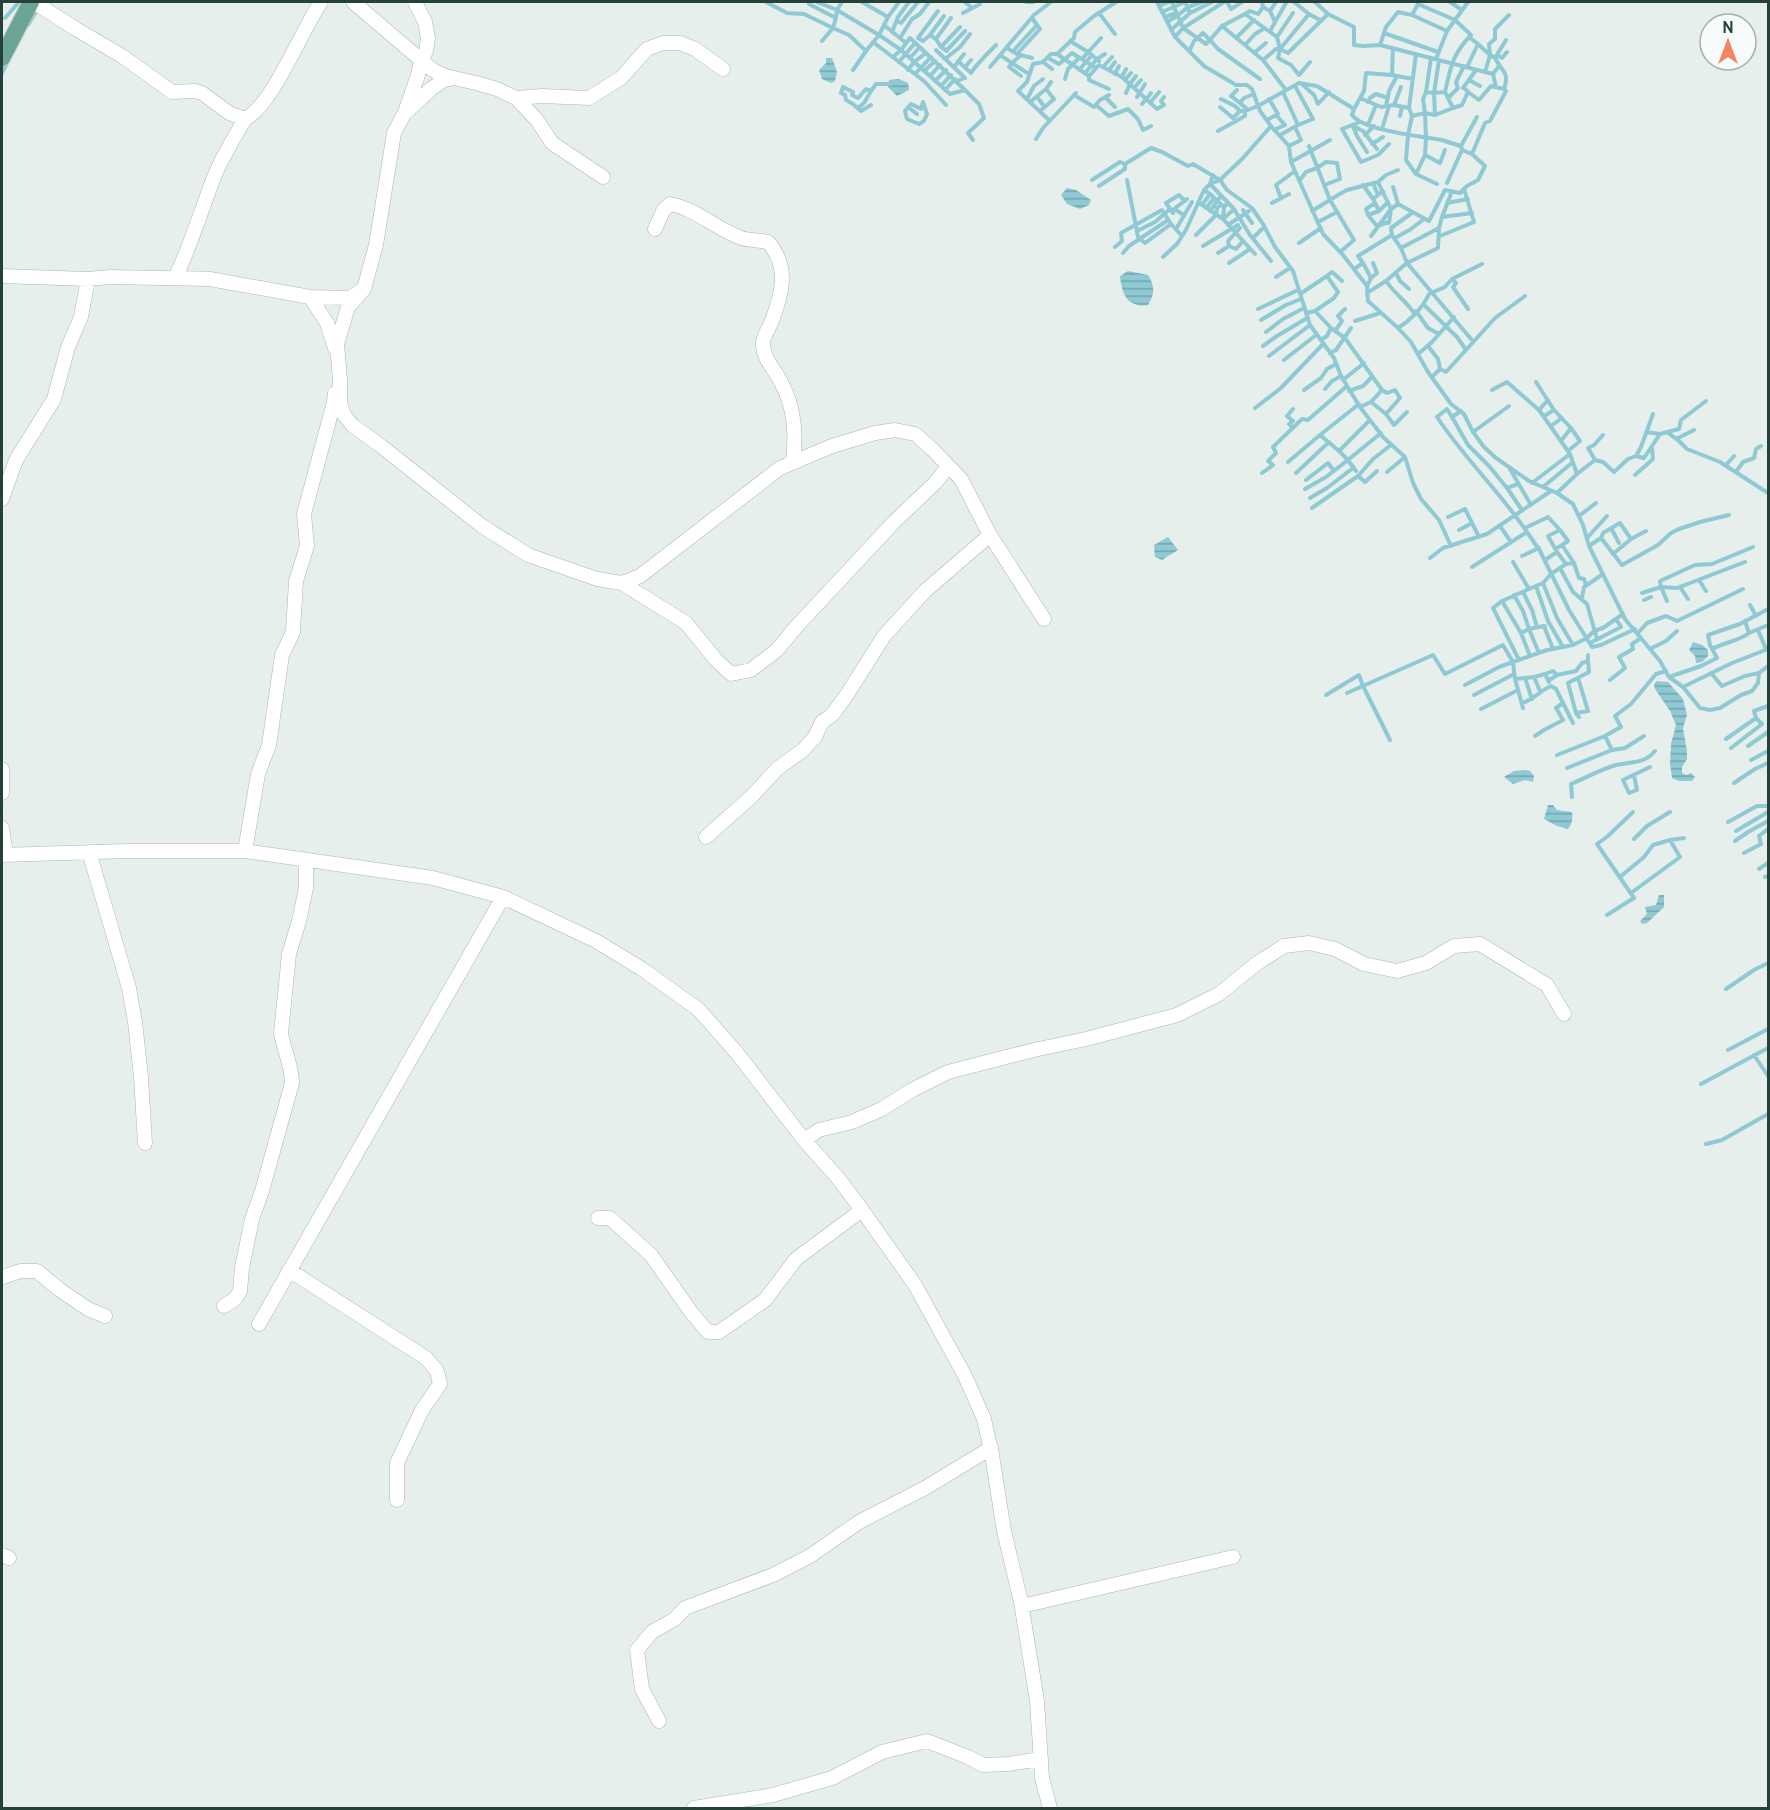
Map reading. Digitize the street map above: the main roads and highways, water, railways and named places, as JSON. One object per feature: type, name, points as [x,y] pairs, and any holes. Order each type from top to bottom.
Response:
[{"type":"main road","points":[[2,58],[32,2]]},
{"type":"water","points":[[826,58],[832,58],[837,72],[835,81],[831,83],[822,79],[819,70],[826,63]]},
{"type":"water","points":[[899,79],[908,83],[909,90],[897,96],[888,87],[889,80]]},
{"type":"water","points":[[1067,188],[1076,190],[1091,200],[1089,205],[1080,209],[1067,204],[1061,195]]},
{"type":"water","points":[[1128,271],[1148,275],[1153,290],[1148,305],[1130,302],[1124,294],[1120,276]]},
{"type":"water","points":[[1168,537],[1178,550],[1162,560],[1155,557],[1154,545]]},
{"type":"water","points":[[1693,642],[1708,650],[1708,656],[1702,662],[1696,663],[1695,656],[1689,650]]},
{"type":"water","points":[[1657,681],[1668,682],[1683,699],[1687,715],[1683,728],[1687,759],[1682,767],[1682,773],[1686,775],[1691,773],[1695,777],[1692,781],[1679,781],[1672,778],[1671,744],[1676,725],[1670,711],[1655,689],[1654,684]]},
{"type":"water","points":[[1514,771],[1530,771],[1534,776],[1533,782],[1525,780],[1513,784],[1504,777]]},
{"type":"water","points":[[1548,805],[1553,805],[1557,810],[1572,812],[1572,821],[1568,829],[1544,819]]},
{"type":"water","points":[[1659,895],[1664,895],[1664,907],[1647,923],[1642,924],[1640,921],[1647,914],[1645,907],[1656,905]]},
{"type":"waterway","points":[[5,18],[19,2]]},
{"type":"waterway","points":[[766,2],[787,13],[804,14],[833,28],[836,18]]},
{"type":"waterway","points":[[817,2],[837,10],[842,2]]},
{"type":"waterway","points":[[862,2],[888,17],[879,35],[901,50],[950,94],[965,90]]},
{"type":"waterway","points":[[888,17],[899,2]]},
{"type":"waterway","points":[[892,32],[898,17],[909,2]]},
{"type":"waterway","points":[[897,21],[901,23],[918,2]]},
{"type":"waterway","points":[[900,38],[912,19],[920,14],[929,2]]},
{"type":"waterway","points":[[965,2],[972,8]]},
{"type":"waterway","points":[[1026,2],[1033,2]]},
{"type":"waterway","points":[[990,67],[1034,15],[1051,2]]},
{"type":"waterway","points":[[1049,120],[1018,91],[1027,82],[1033,64],[1043,62],[1051,54],[1057,54],[1074,38],[1075,32],[1116,2]]},
{"type":"waterway","points":[[1157,2],[1175,37],[1204,66],[1236,85],[1247,85],[1252,89],[1260,111],[1289,146],[1291,162],[1323,234],[1367,286],[1368,301],[1411,342],[1428,372],[1451,404],[1464,414],[1484,447],[1529,481],[1557,493],[1573,504],[1583,525],[1589,546],[1625,619],[1660,661],[1669,677],[1683,687],[1700,708],[1710,710],[1720,708],[1752,691],[1758,683],[1759,673],[1768,666]]},
{"type":"waterway","points":[[1159,6],[1169,2]]},
{"type":"waterway","points":[[1172,2],[1183,28],[1206,44],[1210,40],[1218,49],[1260,79]]},
{"type":"waterway","points":[[1185,2],[1190,13],[1212,2]]},
{"type":"waterway","points":[[1162,12],[1185,2]]},
{"type":"waterway","points":[[1188,7],[1202,2]]},
{"type":"waterway","points":[[1175,37],[1183,28],[1224,2]]},
{"type":"waterway","points":[[1227,2],[1231,9],[1242,2]]},
{"type":"waterway","points":[[1245,14],[1250,11],[1258,14],[1263,7],[1262,2]]},
{"type":"waterway","points":[[1270,11],[1276,2]]},
{"type":"waterway","points":[[1294,2],[1320,20]]},
{"type":"waterway","points":[[1280,49],[1288,53],[1328,14],[1315,2]]},
{"type":"waterway","points":[[1380,45],[1386,27],[1398,12],[1412,15],[1419,2]]},
{"type":"waterway","points":[[1450,2],[1462,10]]},
{"type":"waterway","points":[[1436,59],[1447,31],[1468,2]]},
{"type":"waterway","points":[[1270,31],[1286,3]]},
{"type":"waterway","points":[[809,4],[836,18],[837,10],[879,35],[866,51]]},
{"type":"waterway","points":[[963,13],[980,4]]},
{"type":"waterway","points":[[1418,4],[1455,20],[1471,35],[1453,61],[1445,92],[1434,93],[1435,115],[1453,108],[1445,92]]},
{"type":"waterway","points":[[1167,22],[1188,7]]},
{"type":"waterway","points":[[1263,7],[1270,11],[1275,22]]},
{"type":"waterway","points":[[28,25],[37,10]]},
{"type":"waterway","points":[[930,35],[923,41],[918,38],[938,11]]},
{"type":"waterway","points":[[1099,13],[1115,34]]},
{"type":"waterway","points":[[1165,17],[1176,13]]},
{"type":"waterway","points":[[1171,30],[1190,13]]},
{"type":"waterway","points":[[1277,37],[1293,13]]},
{"type":"waterway","points":[[1222,26],[1245,14],[1277,37],[1280,49]]},
{"type":"waterway","points":[[1280,49],[1309,14]]},
{"type":"waterway","points":[[1328,14],[1354,27],[1354,45],[1380,45],[1493,74],[1499,66]]},
{"type":"waterway","points":[[1412,15],[1447,31]]},
{"type":"waterway","points":[[1506,40],[1495,58],[1490,55],[1489,44],[1495,39],[1495,29],[1509,15]]},
{"type":"waterway","points":[[936,39],[930,35],[944,16]]},
{"type":"waterway","points":[[941,47],[936,39],[951,18]]},
{"type":"waterway","points":[[1017,54],[1040,29],[1032,18]]},
{"type":"waterway","points":[[1236,38],[1254,20]]},
{"type":"waterway","points":[[884,25],[906,43]]},
{"type":"waterway","points":[[1015,49],[1037,25]]},
{"type":"waterway","points":[[1190,50],[1194,41],[1203,33],[1210,40],[1222,26],[1263,60],[1276,49],[1280,49],[1278,58],[1291,65],[1299,75],[1310,62]]},
{"type":"waterway","points":[[947,51],[941,47],[960,27]]},
{"type":"waterway","points":[[822,41],[833,28],[849,35],[866,51],[853,70]]},
{"type":"waterway","points":[[1245,45],[1255,34],[1265,28]]},
{"type":"waterway","points":[[947,50],[965,31]]},
{"type":"waterway","points":[[1384,33],[1438,52]]},
{"type":"waterway","points":[[945,59],[960,47],[970,34]]},
{"type":"waterway","points":[[1467,67],[1478,44],[1469,37]]},
{"type":"waterway","points":[[893,57],[910,38],[979,104],[984,118],[968,133],[973,140]]},
{"type":"waterway","points":[[1082,59],[1101,38]]},
{"type":"waterway","points":[[1070,41],[1099,61]]},
{"type":"waterway","points":[[873,42],[924,81],[946,105]]},
{"type":"waterway","points":[[899,62],[915,43]]},
{"type":"waterway","points":[[1254,53],[1266,43]]},
{"type":"waterway","points":[[1478,44],[1490,55],[1485,72]]},
{"type":"waterway","points":[[958,61],[971,73],[996,45]]},
{"type":"waterway","points":[[910,58],[919,48]]},
{"type":"waterway","points":[[1007,48],[1017,54],[1032,58]]},
{"type":"waterway","points":[[1393,48],[1392,75],[1413,79]]},
{"type":"waterway","points":[[936,50],[965,78],[957,81]]},
{"type":"waterway","points":[[1497,55],[1502,58],[1507,52]]},
{"type":"waterway","points":[[908,70],[926,53]]},
{"type":"waterway","points":[[1048,58],[1059,64],[1072,53],[1096,68]]},
{"type":"waterway","points":[[954,67],[964,54]]},
{"type":"waterway","points":[[1057,54],[1089,76],[1089,80],[1109,89]]},
{"type":"waterway","points":[[1085,73],[1097,59],[1105,54]]},
{"type":"waterway","points":[[1416,54],[1409,108],[1412,116],[1406,160],[1416,174],[1437,184]]},
{"type":"waterway","points":[[1000,55],[1012,63],[1021,55]]},
{"type":"waterway","points":[[1080,69],[1092,55]]},
{"type":"waterway","points":[[915,74],[931,57]]},
{"type":"waterway","points":[[1103,67],[1112,57]]},
{"type":"waterway","points":[[1065,79],[1068,69],[1079,58]]},
{"type":"waterway","points":[[1412,116],[1425,113],[1423,99],[1431,58]]},
{"type":"waterway","points":[[1468,92],[1479,100],[1491,86],[1504,89],[1506,75],[1495,58]]},
{"type":"waterway","points":[[965,67],[971,60]]},
{"type":"waterway","points":[[1263,60],[1286,90]]},
{"type":"waterway","points":[[1426,92],[1434,93],[1439,60]]},
{"type":"waterway","points":[[2,73],[8,61]]},
{"type":"waterway","points":[[924,71],[935,61]]},
{"type":"waterway","points":[[1043,62],[1052,69]]},
{"type":"waterway","points":[[1109,70],[1115,62]]},
{"type":"waterway","points":[[1012,63],[1029,74]]},
{"type":"waterway","points":[[1012,63],[1009,67],[1021,76]]},
{"type":"waterway","points":[[930,76],[940,65]]},
{"type":"waterway","points":[[1089,76],[1099,65],[1122,77],[1157,109],[1164,105],[1161,101],[1164,97]]},
{"type":"waterway","points":[[1115,74],[1119,66]]},
{"type":"waterway","points":[[1448,98],[1458,88],[1456,82],[1464,66]]},
{"type":"waterway","points":[[1122,77],[1126,69]]},
{"type":"waterway","points":[[935,81],[946,70]]},
{"type":"waterway","points":[[1463,88],[1476,70]]},
{"type":"waterway","points":[[1125,80],[1131,73]]},
{"type":"waterway","points":[[1218,131],[1245,116],[1245,111],[1299,83],[1317,86],[1354,109],[1364,91],[1366,73],[1392,75]]},
{"type":"waterway","points":[[1493,74],[1496,87]]},
{"type":"waterway","points":[[941,86],[951,75]]},
{"type":"waterway","points":[[1126,93],[1136,76]]},
{"type":"waterway","points":[[1386,106],[1389,91],[1397,76]]},
{"type":"waterway","points":[[945,90],[955,79]]},
{"type":"waterway","points":[[1027,99],[1034,86],[1043,79]]},
{"type":"waterway","points":[[1134,88],[1141,80]]},
{"type":"waterway","points":[[1469,80],[1480,86]]},
{"type":"waterway","points":[[1046,89],[1051,82]]},
{"type":"waterway","points":[[871,105],[861,111],[846,100],[845,95],[841,93],[843,87],[853,92],[852,95],[858,98],[866,89],[871,91],[876,84],[892,84]]},
{"type":"waterway","points":[[1137,97],[1145,84]]},
{"type":"waterway","points":[[1302,84],[1314,95],[1318,104],[1329,92]]},
{"type":"waterway","points":[[1295,86],[1313,119],[1298,125]]},
{"type":"waterway","points":[[1394,105],[1401,87]]},
{"type":"waterway","points":[[1453,108],[1462,105],[1468,92],[1464,88]]},
{"type":"waterway","points":[[1030,102],[1046,89],[1054,99],[1040,111]]},
{"type":"waterway","points":[[1237,90],[1231,96],[1240,103]]},
{"type":"waterway","points":[[858,108],[871,91]]},
{"type":"waterway","points":[[1472,154],[1485,123],[1490,121],[1506,91]]},
{"type":"waterway","points":[[1150,103],[1159,92]]},
{"type":"waterway","points":[[1280,135],[1298,125],[1283,92]]},
{"type":"waterway","points":[[1036,139],[1043,128],[1076,93]]},
{"type":"waterway","points":[[1142,104],[1151,93]]},
{"type":"waterway","points":[[1247,109],[1240,103],[1244,98],[1254,94]]},
{"type":"waterway","points":[[1368,102],[1376,94],[1388,98]]},
{"type":"waterway","points":[[1074,95],[1094,107],[1109,95]]},
{"type":"waterway","points":[[1037,97],[1044,106]]},
{"type":"waterway","points":[[1105,97],[1115,107]]},
{"type":"waterway","points":[[1360,98],[1381,107],[1394,105],[1409,108]]},
{"type":"waterway","points":[[1221,99],[1240,111]]},
{"type":"waterway","points":[[1267,120],[1278,114],[1269,99]]},
{"type":"waterway","points":[[923,102],[927,114],[924,121],[919,124],[907,119],[905,111],[911,104],[921,109],[923,102]]},
{"type":"waterway","points":[[1096,105],[1109,116],[1128,109],[1138,119],[1143,130],[1151,126]]},
{"type":"waterway","points":[[1368,125],[1376,105]]},
{"type":"waterway","points":[[1382,129],[1389,106]]},
{"type":"waterway","points":[[908,107],[917,114]]},
{"type":"waterway","points":[[1220,107],[1233,118],[1240,111],[1245,111]]},
{"type":"waterway","points":[[1400,116],[1402,107]]},
{"type":"waterway","points":[[1354,109],[1352,115],[1358,121],[1380,129],[1442,140],[1461,146],[1462,150],[1472,154],[1485,166],[1478,180],[1460,193],[1445,190],[1429,221],[1398,204],[1393,187]]},
{"type":"waterway","points":[[1435,115],[1425,113],[1425,155],[1440,163],[1445,150]]},
{"type":"waterway","points":[[1274,130],[1285,125],[1276,115]]},
{"type":"waterway","points":[[1461,146],[1477,117]]},
{"type":"waterway","points":[[1360,122],[1342,129],[1361,162],[1378,155],[1389,144]]},
{"type":"waterway","points":[[1092,180],[1120,162],[1125,164],[1151,148],[1188,166],[1193,164],[1220,180],[1271,126]]},
{"type":"waterway","points":[[1353,126],[1363,131],[1377,149]]},
{"type":"waterway","points":[[1353,126],[1367,152]]},
{"type":"waterway","points":[[1365,135],[1374,126]]},
{"type":"waterway","points":[[1289,146],[1301,140],[1295,127]]},
{"type":"waterway","points":[[1372,144],[1383,137]]},
{"type":"waterway","points":[[1291,162],[1330,140]]},
{"type":"waterway","points":[[1309,146],[1330,200],[1354,240],[1340,252]]},
{"type":"waterway","points":[[1447,183],[1462,150]]},
{"type":"waterway","points":[[1416,174],[1425,155]]},
{"type":"waterway","points":[[1300,180],[1306,172],[1326,162],[1337,163],[1340,179],[1327,184]]},
{"type":"waterway","points":[[1099,186],[1125,169],[1125,164]]},
{"type":"waterway","points":[[1312,211],[1347,190],[1378,182],[1386,175],[1398,170]]},
{"type":"waterway","points":[[1281,198],[1276,185],[1295,171]]},
{"type":"waterway","points":[[1163,257],[1177,244],[1186,230],[1213,175]]},
{"type":"waterway","points":[[1127,180],[1138,237],[1145,243],[1171,224],[1182,236]]},
{"type":"waterway","points":[[1271,261],[1250,235],[1234,209],[1210,184],[1220,180],[1227,190],[1252,208],[1263,224],[1275,247],[1293,271],[1310,325],[1334,358],[1341,376],[1360,407],[1383,437],[1405,457],[1421,499],[1439,520],[1451,546]]},
{"type":"waterway","points":[[1371,236],[1391,209],[1378,182]]},
{"type":"waterway","points":[[1373,183],[1378,195]]},
{"type":"waterway","points":[[1363,185],[1373,199]]},
{"type":"waterway","points":[[1440,236],[1474,222],[1464,189]]},
{"type":"waterway","points":[[1204,190],[1224,207]]},
{"type":"waterway","points":[[1383,191],[1373,199],[1379,211],[1388,202]]},
{"type":"waterway","points":[[1452,191],[1442,217],[1472,213]]},
{"type":"waterway","points":[[1202,205],[1210,194]]},
{"type":"waterway","points":[[1272,203],[1289,194]]},
{"type":"waterway","points":[[1174,209],[1173,213],[1166,203],[1179,195],[1185,201]]},
{"type":"waterway","points":[[1210,211],[1221,196]]},
{"type":"waterway","points":[[1206,208],[1214,198]]},
{"type":"waterway","points":[[1184,215],[1174,209],[1187,199]]},
{"type":"waterway","points":[[1447,203],[1468,199]]},
{"type":"waterway","points":[[1176,229],[1192,202]]},
{"type":"waterway","points":[[1198,202],[1223,219],[1255,254]]},
{"type":"waterway","points":[[1223,219],[1224,207],[1228,203]]},
{"type":"waterway","points":[[1375,203],[1366,209],[1368,215],[1377,226],[1389,222]]},
{"type":"waterway","points":[[1389,223],[1391,209],[1398,204]]},
{"type":"waterway","points":[[1196,235],[1216,215],[1217,208],[1221,205]]},
{"type":"waterway","points":[[1137,231],[1155,222],[1170,209]]},
{"type":"waterway","points":[[1223,219],[1234,209]]},
{"type":"waterway","points":[[1115,247],[1122,241],[1121,233],[1162,210],[1171,224]]},
{"type":"waterway","points":[[1243,210],[1252,223]]},
{"type":"waterway","points":[[1228,225],[1249,211]]},
{"type":"waterway","points":[[1368,215],[1379,211]]},
{"type":"waterway","points":[[1318,222],[1337,212]]},
{"type":"waterway","points":[[1392,235],[1391,228],[1412,213]]},
{"type":"waterway","points":[[1354,269],[1363,263],[1358,256],[1392,235],[1407,263],[1438,248],[1442,217]]},
{"type":"waterway","points":[[1395,238],[1424,219]]},
{"type":"waterway","points":[[1123,253],[1129,246],[1168,220]]},
{"type":"waterway","points":[[1203,246],[1238,225]]},
{"type":"waterway","points":[[1218,253],[1229,246],[1228,241],[1240,228]]},
{"type":"waterway","points":[[1299,243],[1321,228]]},
{"type":"waterway","points":[[1401,248],[1439,228]]},
{"type":"waterway","points":[[1253,238],[1262,229]]},
{"type":"waterway","points":[[1229,246],[1236,249],[1243,241]]},
{"type":"waterway","points":[[1229,263],[1250,249]]},
{"type":"waterway","points":[[1367,293],[1386,281],[1408,262]]},
{"type":"waterway","points":[[1363,263],[1371,278]]},
{"type":"waterway","points":[[1367,286],[1377,273],[1373,263]]},
{"type":"waterway","points":[[1407,263],[1471,339]]},
{"type":"waterway","points":[[1398,328],[1416,313],[1429,294],[1482,264]]},
{"type":"waterway","points":[[1276,277],[1290,268]]},
{"type":"waterway","points":[[1315,311],[1334,298],[1338,292],[1327,276],[1332,272],[1342,281]]},
{"type":"waterway","points":[[1396,273],[1400,281],[1409,289]]},
{"type":"waterway","points":[[1300,294],[1327,276]]},
{"type":"waterway","points":[[1452,279],[1456,283],[1453,287],[1468,309]]},
{"type":"waterway","points":[[1386,281],[1414,313]]},
{"type":"waterway","points":[[1258,309],[1298,290]]},
{"type":"waterway","points":[[1432,377],[1440,369],[1446,372],[1495,318],[1525,296]]},
{"type":"waterway","points":[[1261,320],[1301,299]]},
{"type":"waterway","points":[[1424,305],[1457,337],[1466,350]]},
{"type":"waterway","points":[[1266,332],[1283,319],[1304,308]]},
{"type":"waterway","points":[[1335,331],[1342,321],[1338,316],[1345,309]]},
{"type":"waterway","points":[[1306,313],[1315,311],[1331,328],[1345,338],[1382,390],[1387,393],[1395,390],[1400,398],[1386,414]]},
{"type":"waterway","points":[[1416,311],[1428,328],[1439,334]]},
{"type":"waterway","points":[[1355,321],[1380,313]]},
{"type":"waterway","points":[[1418,354],[1454,317]]},
{"type":"waterway","points":[[1263,346],[1307,318]]},
{"type":"waterway","points":[[1269,356],[1310,325]]},
{"type":"waterway","points":[[1321,340],[1327,336],[1331,328]]},
{"type":"waterway","points":[[1330,353],[1336,350],[1351,328]]},
{"type":"waterway","points":[[1284,360],[1316,335]]},
{"type":"waterway","points":[[1255,408],[1281,388],[1323,344]]},
{"type":"waterway","points":[[1428,346],[1438,359],[1440,369]]},
{"type":"waterway","points":[[1343,380],[1364,363]]},
{"type":"waterway","points":[[1304,390],[1336,364]]},
{"type":"waterway","points":[[1325,389],[1341,376]]},
{"type":"waterway","points":[[1349,391],[1363,386],[1372,377]]},
{"type":"waterway","points":[[1492,390],[1507,382],[1539,410],[1570,454],[1532,483]]},
{"type":"waterway","points":[[1536,382],[1554,410],[1580,441],[1568,451]]},
{"type":"waterway","points":[[1262,473],[1273,465],[1268,461],[1276,453],[1273,447],[1302,419],[1308,420],[1347,386]]},
{"type":"waterway","points":[[1360,407],[1371,402],[1382,390]]},
{"type":"waterway","points":[[1539,410],[1548,400]]},
{"type":"waterway","points":[[1646,432],[1660,434],[1679,429],[1681,420],[1706,401]]},
{"type":"waterway","points":[[1371,402],[1386,414],[1394,425],[1407,412]]},
{"type":"waterway","points":[[1339,451],[1320,435],[1359,404]]},
{"type":"waterway","points":[[1473,432],[1509,406]]},
{"type":"waterway","points":[[1293,409],[1287,416],[1293,421],[1289,424],[1293,428]]},
{"type":"waterway","points":[[1452,417],[1447,409],[1437,417],[1527,532],[1472,567]]},
{"type":"waterway","points":[[1544,416],[1554,410]]},
{"type":"waterway","points":[[1461,411],[1452,417],[1468,445],[1507,488]]},
{"type":"waterway","points":[[1603,435],[1588,448],[1595,460],[1603,462],[1614,472],[1628,459],[1636,456],[1653,414]]},
{"type":"waterway","points":[[1551,426],[1562,418]]},
{"type":"waterway","points":[[1305,489],[1348,460],[1339,451],[1370,420]]},
{"type":"waterway","points":[[1561,441],[1571,428]]},
{"type":"waterway","points":[[1676,439],[1694,430]]},
{"type":"waterway","points":[[1667,432],[1687,449],[1720,462],[1768,493]]},
{"type":"waterway","points":[[1356,471],[1348,460],[1381,433]]},
{"type":"waterway","points":[[1636,456],[1644,458],[1660,434]]},
{"type":"waterway","points":[[1288,462],[1320,435]]},
{"type":"waterway","points":[[1296,473],[1329,442]]},
{"type":"waterway","points":[[1312,508],[1358,476],[1373,459],[1391,445]]},
{"type":"waterway","points":[[1736,472],[1743,462],[1754,458],[1756,449],[1761,446]]},
{"type":"waterway","points":[[1635,475],[1653,459],[1652,448]]},
{"type":"waterway","points":[[1557,493],[1577,474],[1570,454]]},
{"type":"waterway","points":[[1726,465],[1734,456]]},
{"type":"waterway","points":[[1387,472],[1405,457]]},
{"type":"waterway","points":[[1577,474],[1595,460]]},
{"type":"waterway","points":[[1543,487],[1573,462]]},
{"type":"waterway","points":[[1306,480],[1328,463],[1334,471]]},
{"type":"waterway","points":[[1310,498],[1353,468]]},
{"type":"waterway","points":[[1510,469],[1531,505]]},
{"type":"waterway","points":[[1358,476],[1365,482],[1377,471]]},
{"type":"waterway","points":[[1518,484],[1507,488],[1522,510]]},
{"type":"waterway","points":[[1430,558],[1443,548],[1487,534],[1551,491]]},
{"type":"waterway","points":[[1579,516],[1596,503]]},
{"type":"waterway","points":[[1448,517],[1465,509],[1479,537]]},
{"type":"waterway","points":[[1601,538],[1622,565],[1658,545],[1679,529],[1729,515]]},
{"type":"waterway","points":[[1587,538],[1607,516]]},
{"type":"waterway","points":[[1513,562],[1529,589],[1543,583],[1551,574],[1566,564],[1548,536],[1560,530],[1548,517],[1525,528]]},
{"type":"waterway","points":[[1459,530],[1472,523]]},
{"type":"waterway","points":[[1589,546],[1601,538],[1603,533],[1620,523],[1631,539]]},
{"type":"waterway","points":[[1500,526],[1511,542]]},
{"type":"waterway","points":[[1611,528],[1619,543]]},
{"type":"waterway","points":[[1560,530],[1568,541],[1562,545]]},
{"type":"waterway","points":[[1613,554],[1631,539],[1646,531]]},
{"type":"waterway","points":[[1527,532],[1540,551],[1569,610],[1592,647],[1635,629]]},
{"type":"waterway","points":[[1555,549],[1562,545],[1574,563]]},
{"type":"waterway","points":[[1745,562],[1677,588],[1661,587],[1660,581],[1695,565],[1712,564],[1753,547]]},
{"type":"waterway","points":[[1522,556],[1539,548]]},
{"type":"waterway","points":[[1545,560],[1557,552]]},
{"type":"waterway","points":[[1566,564],[1574,563],[1579,578],[1584,579],[1586,585]]},
{"type":"waterway","points":[[1560,568],[1573,592],[1587,604],[1597,639]]},
{"type":"waterway","points":[[1582,598],[1584,587],[1603,574]]},
{"type":"waterway","points":[[1699,580],[1706,591]]},
{"type":"waterway","points":[[1543,583],[1557,618],[1573,645]]},
{"type":"waterway","points":[[1536,586],[1548,621],[1563,647]]},
{"type":"waterway","points":[[1642,593],[1661,587],[1667,601]]},
{"type":"waterway","points":[[1680,587],[1688,599]]},
{"type":"waterway","points":[[1521,633],[1502,601],[1529,589]]},
{"type":"waterway","points":[[1638,633],[1647,623],[1666,616],[1677,621],[1743,589]]},
{"type":"waterway","points":[[1523,592],[1537,627]]},
{"type":"waterway","points":[[1514,595],[1529,629],[1521,633],[1530,656]]},
{"type":"waterway","points":[[1644,600],[1651,597]]},
{"type":"waterway","points":[[1502,601],[1493,608],[1519,660]]},
{"type":"waterway","points":[[1750,605],[1756,616]]},
{"type":"waterway","points":[[1669,677],[1717,658],[1708,635],[1740,624],[1768,609]]},
{"type":"waterway","points":[[1465,685],[1499,667],[1547,650],[1573,645],[1623,614]]},
{"type":"waterway","points":[[1590,643],[1621,627],[1616,619]]},
{"type":"waterway","points":[[1712,649],[1749,633],[1745,621]]},
{"type":"waterway","points":[[1749,633],[1768,625]]},
{"type":"waterway","points":[[1539,653],[1529,629],[1544,626]]},
{"type":"waterway","points":[[1545,626],[1553,649]]},
{"type":"waterway","points":[[1758,630],[1766,649]]},
{"type":"waterway","points":[[1650,649],[1666,641],[1677,631]]},
{"type":"waterway","points":[[1610,680],[1625,668],[1619,657],[1633,649],[1632,644],[1641,638]]},
{"type":"waterway","points":[[1347,693],[1433,655],[1445,674],[1503,645],[1513,662],[1523,708]]},
{"type":"waterway","points":[[1683,687],[1732,663],[1768,649]]},
{"type":"waterway","points":[[1548,681],[1557,675],[1576,671],[1582,663],[1588,661],[1588,655]]},
{"type":"waterway","points":[[1579,717],[1568,683],[1589,672],[1588,661]]},
{"type":"waterway","points":[[1545,674],[1553,671],[1557,675]]},
{"type":"waterway","points":[[1557,755],[1605,736],[1621,727],[1615,716],[1631,704],[1656,674],[1666,671]]},
{"type":"waterway","points":[[1711,673],[1722,686],[1745,676],[1759,673]]},
{"type":"waterway","points":[[1474,695],[1514,674]]},
{"type":"waterway","points":[[1534,677],[1545,674],[1549,682]]},
{"type":"waterway","points":[[1326,695],[1359,675],[1390,740]]},
{"type":"waterway","points":[[1525,678],[1534,677],[1540,691]]},
{"type":"waterway","points":[[1515,679],[1525,678],[1532,699]]},
{"type":"waterway","points":[[1576,713],[1588,711],[1578,678]]},
{"type":"waterway","points":[[1522,703],[1551,686],[1556,689],[1573,723]]},
{"type":"waterway","points":[[1481,709],[1518,690]]},
{"type":"waterway","points":[[1535,736],[1563,720],[1556,708],[1563,703]]},
{"type":"waterway","points":[[1726,739],[1756,718],[1754,711],[1768,706]]},
{"type":"waterway","points":[[1731,748],[1762,724],[1756,718]]},
{"type":"waterway","points":[[1748,746],[1768,732]]},
{"type":"waterway","points":[[1605,736],[1612,750]]},
{"type":"waterway","points":[[1567,768],[1612,750],[1625,748],[1644,736]]},
{"type":"waterway","points":[[1572,797],[1571,784],[1610,767],[1642,761],[1655,751]]},
{"type":"waterway","points":[[1751,760],[1768,751]]},
{"type":"waterway","points":[[1734,783],[1768,763]]},
{"type":"waterway","points":[[1634,775],[1637,790],[1629,793],[1623,780],[1650,767]]},
{"type":"waterway","points":[[1728,822],[1757,806],[1768,806]]},
{"type":"waterway","points":[[1607,915],[1634,898],[1597,844],[1633,812]]},
{"type":"waterway","points":[[1634,839],[1647,826],[1670,812]]},
{"type":"waterway","points":[[1736,831],[1768,812]]},
{"type":"waterway","points":[[1735,841],[1768,821]]},
{"type":"waterway","points":[[1744,853],[1761,844],[1759,836],[1768,829]]},
{"type":"waterway","points":[[1620,877],[1644,857],[1653,845],[1684,838]]},
{"type":"waterway","points":[[1631,893],[1680,857],[1670,840]]},
{"type":"waterway","points":[[1759,869],[1768,863]]},
{"type":"waterway","points":[[1726,989],[1768,963]]},
{"type":"waterway","points":[[1728,1050],[1768,1029]]},
{"type":"waterway","points":[[1701,1084],[1768,1048]]},
{"type":"waterway","points":[[1754,1055],[1768,1076]]},
{"type":"waterway","points":[[1706,1144],[1722,1140],[1768,1114]]}]
